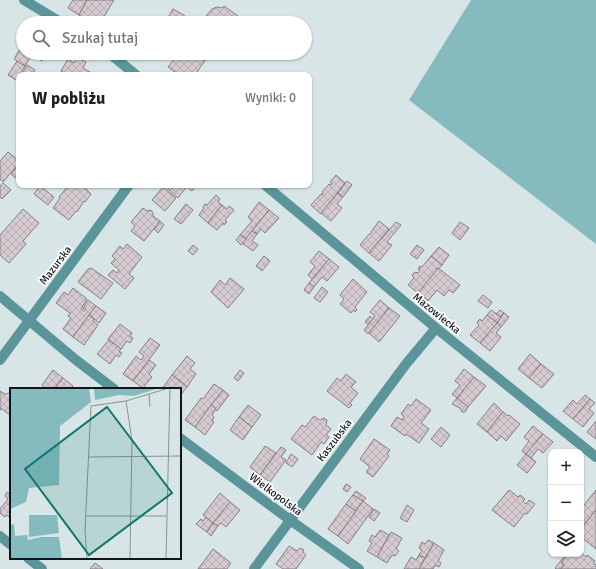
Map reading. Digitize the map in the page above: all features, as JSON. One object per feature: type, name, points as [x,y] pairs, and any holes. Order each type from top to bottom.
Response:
[{"type":"street","points":[[24,0],[50,16]]},
{"type":"street","points":[[118,60],[132,72]]},
{"type":"street","name":"Mazurska","points":[[0,360],[127,188]]},
{"type":"street","name":"Mazowiecka","points":[[269,188],[436,328],[596,457]]},
{"type":"street","points":[[0,296],[28,321],[113,388]]},
{"type":"street","name":"Kaszubska","points":[[254,569],[406,364],[436,328]]},
{"type":"street","name":"Wielkopolska","points":[[181,439],[290,520],[359,569]]},
{"type":"street","points":[[0,536],[10,544]]},
{"type":"street","points":[[29,559],[42,569]]},
{"type":"shaded area","points":[[471,0],[596,0],[596,244],[409,100]]},
{"type":"building","points":[[73,0],[87,0],[79,15],[68,8]]},
{"type":"building","points":[[87,0],[114,0],[104,16],[79,15]]},
{"type":"building","points":[[224,6],[238,16],[206,16],[212,9],[217,7],[222,8]]},
{"type":"building","points":[[173,9],[185,16],[169,16]]},
{"type":"building","points":[[16,56],[16,60],[29,60],[25,66],[14,59]]},
{"type":"building","points":[[67,60],[74,63],[76,60],[82,60],[86,62],[83,68],[90,72],[61,71]]},
{"type":"building","points":[[205,60],[197,72],[175,72],[168,67],[173,61]]},
{"type":"building","points":[[17,61],[25,66],[21,72],[16,72],[16,80],[8,75]]},
{"type":"building","points":[[27,65],[35,70],[34,72],[23,72]]},
{"type":"building","points":[[8,152],[16,159],[16,167],[3,182],[0,179],[0,161]]},
{"type":"building","points":[[16,168],[16,178],[11,174]]},
{"type":"building","points":[[336,175],[345,183],[321,214],[311,205],[321,194],[322,195],[322,192],[329,184],[331,185],[332,183],[330,182]]},
{"type":"building","points":[[347,181],[352,185],[343,197],[338,193]]},
{"type":"building","points":[[3,183],[11,190],[2,199],[0,197],[0,186]]},
{"type":"building","points":[[38,188],[43,188],[54,197],[48,205],[34,194]]},
{"type":"building","points":[[66,188],[85,188],[91,194],[69,220],[53,208],[60,198],[59,197]]},
{"type":"building","points":[[162,188],[176,198],[165,211],[152,200]]},
{"type":"building","points":[[167,188],[186,188],[178,198]]},
{"type":"building","points":[[338,193],[343,197],[337,204],[342,208],[331,221],[321,213]]},
{"type":"building","points":[[216,195],[220,199],[218,202],[222,205],[208,223],[199,215],[205,204],[207,205]]},
{"type":"building","points":[[259,202],[269,210],[246,239],[240,235],[252,221],[248,217]]},
{"type":"building","points":[[186,204],[193,210],[181,224],[174,219]]},
{"type":"building","points":[[222,205],[227,209],[229,206],[234,210],[225,220],[227,222],[224,225],[223,223],[217,230],[208,223]]},
{"type":"building","points":[[143,208],[147,211],[151,210],[153,216],[160,221],[144,241],[131,231],[135,226],[131,222]]},
{"type":"building","points":[[23,209],[39,223],[23,241],[26,244],[9,263],[0,255],[0,235]]},
{"type":"building","points":[[269,210],[279,218],[265,233],[261,229],[257,234],[252,231]]},
{"type":"building","points":[[160,221],[164,225],[158,233],[154,229]]},
{"type":"building","points":[[379,221],[389,229],[369,253],[360,245],[372,232]]},
{"type":"building","points":[[396,222],[401,225],[387,242],[392,245],[379,261],[369,253]]},
{"type":"building","points":[[460,222],[469,228],[460,240],[452,233]]},
{"type":"building","points":[[252,231],[257,234],[252,241],[258,245],[253,251],[242,243]]},
{"type":"building","points":[[240,235],[246,239],[241,245],[236,240]]},
{"type":"building","points":[[127,244],[142,257],[129,274],[134,278],[125,289],[108,275],[113,270],[117,273],[119,270],[111,263],[115,259],[112,256],[120,246],[123,249]]},
{"type":"building","points":[[193,245],[198,249],[193,255],[188,251]]},
{"type":"building","points":[[417,245],[424,250],[417,259],[410,254]]},
{"type":"building","points":[[439,247],[449,255],[442,265],[431,256]]},
{"type":"building","points":[[319,251],[329,259],[312,279],[308,275],[315,266],[310,262]]},
{"type":"building","points":[[264,256],[270,261],[262,271],[256,266]]},
{"type":"building","points":[[431,256],[442,265],[418,293],[408,285],[414,278],[412,275],[415,272],[418,273],[420,266],[422,267]]},
{"type":"building","points":[[329,259],[339,267],[327,281],[322,277],[314,287],[309,283]]},
{"type":"building","points":[[91,268],[113,283],[101,299],[78,282],[88,269]]},
{"type":"building","points":[[438,268],[460,285],[453,293],[449,290],[444,296],[437,290],[428,301],[418,293]]},
{"type":"building","points":[[230,278],[244,289],[228,308],[211,292],[220,280],[225,285]]},
{"type":"building","points":[[353,279],[367,292],[355,307],[357,310],[355,312],[353,310],[351,313],[340,304],[344,299],[340,295]]},
{"type":"building","points":[[309,283],[314,287],[309,294],[304,290]]},
{"type":"building","points":[[322,287],[328,292],[320,302],[314,298]]},
{"type":"building","points":[[73,288],[87,299],[81,309],[84,311],[86,309],[83,308],[88,300],[96,306],[73,337],[63,329],[71,318],[68,316],[70,313],[56,303],[64,292],[68,295]]},
{"type":"building","points":[[483,295],[492,302],[488,308],[478,301]]},
{"type":"building","points":[[380,300],[389,308],[368,334],[364,330],[375,316],[370,312]]},
{"type":"building","points":[[96,306],[106,313],[99,323],[89,315]]},
{"type":"building","points":[[389,308],[400,316],[379,342],[369,333]]},
{"type":"building","points":[[491,310],[501,317],[497,323],[487,315]]},
{"type":"building","points":[[500,310],[504,313],[501,317],[496,314]]},
{"type":"building","points":[[504,313],[509,317],[501,327],[497,323]]},
{"type":"building","points":[[89,315],[98,325],[84,345],[73,337]]},
{"type":"building","points":[[487,315],[497,323],[480,343],[470,335],[479,325],[477,323],[478,321],[480,319],[482,321]]},
{"type":"building","points":[[370,316],[373,319],[368,324],[365,322]]},
{"type":"building","points":[[497,323],[501,327],[496,333],[501,337],[490,351],[480,343]]},
{"type":"building","points":[[120,324],[132,333],[130,336],[133,338],[130,343],[127,341],[121,349],[108,339]]},
{"type":"building","points":[[150,338],[160,345],[133,381],[123,374],[136,356],[141,360],[144,356],[139,352]]},
{"type":"building","points":[[109,340],[121,349],[119,351],[122,353],[119,357],[116,355],[110,364],[97,354]]},
{"type":"building","points":[[530,354],[541,364],[529,378],[518,369]]},
{"type":"building","points":[[187,356],[195,363],[190,369],[196,374],[187,387],[172,375]]},
{"type":"building","points":[[149,360],[156,365],[149,374],[152,377],[143,388],[133,381]]},
{"type":"building","points":[[541,364],[554,374],[542,388],[529,378]]},
{"type":"building","points":[[464,369],[474,377],[457,398],[452,394],[460,385],[455,381]]},
{"type":"building","points":[[53,370],[63,378],[55,388],[45,388],[42,385]]},
{"type":"building","points":[[240,370],[244,373],[238,381],[234,378]]},
{"type":"building","points":[[346,374],[356,382],[351,387],[358,393],[350,403],[352,405],[349,408],[327,391],[337,378],[341,381]]},
{"type":"building","points":[[172,375],[187,387],[181,395],[181,388],[163,388]]},
{"type":"building","points":[[474,377],[486,386],[468,407],[457,398]]},
{"type":"building","points":[[63,378],[73,386],[71,388],[55,388]]},
{"type":"building","points":[[214,384],[223,390],[195,427],[185,420],[201,398],[203,399]]},
{"type":"building","points":[[223,390],[229,395],[217,411],[211,405]]},
{"type":"building","points":[[0,391],[5,394],[10,393],[10,415],[2,409],[0,410]]},
{"type":"building","points":[[585,395],[590,399],[573,419],[563,411],[573,400],[577,404]]},
{"type":"building","points":[[457,398],[468,407],[465,412],[462,412],[460,408],[452,404]]},
{"type":"building","points":[[416,399],[431,410],[421,423],[429,429],[419,443],[406,434],[405,436],[391,426],[397,417],[402,420],[404,416],[401,414],[408,404],[411,406]]},
{"type":"building","points":[[590,399],[595,403],[589,409],[594,413],[583,427],[573,419]]},
{"type":"building","points":[[494,403],[503,412],[487,432],[477,424]]},
{"type":"building","points":[[211,405],[216,409],[212,415],[214,417],[212,421],[214,422],[205,435],[195,427]]},
{"type":"building","points":[[248,405],[261,415],[252,427],[239,417]]},
{"type":"building","points":[[503,412],[520,424],[506,441],[501,436],[497,441],[487,432]]},
{"type":"building","points":[[314,416],[320,420],[324,418],[327,420],[326,425],[331,429],[326,435],[329,437],[324,444],[321,442],[312,455],[291,439],[302,425],[305,427]]},
{"type":"building","points":[[239,417],[252,427],[243,440],[230,430]]},
{"type":"building","points":[[596,421],[596,439],[587,432]]},
{"type":"building","points":[[533,426],[543,434],[526,454],[522,451],[529,441],[524,437]]},
{"type":"building","points":[[441,427],[450,435],[441,447],[431,439]]},
{"type":"building","points":[[543,434],[553,442],[543,453],[538,449],[531,458],[526,454]]},
{"type":"building","points":[[374,439],[390,450],[387,454],[389,456],[373,477],[366,472],[370,467],[360,459]]},
{"type":"building","points":[[265,446],[276,453],[260,475],[250,467]]},
{"type":"building","points":[[281,447],[286,450],[281,457],[286,460],[270,482],[260,475]]},
{"type":"building","points":[[291,454],[298,459],[292,467],[286,463]]},
{"type":"building","points":[[526,454],[536,462],[527,473],[517,465]]},
{"type":"building","points":[[346,484],[351,487],[347,492],[343,489]]},
{"type":"building","points":[[509,490],[518,497],[520,495],[525,499],[523,501],[526,504],[529,500],[535,504],[527,514],[525,513],[514,527],[492,510]]},
{"type":"building","points":[[596,490],[596,510],[584,525],[584,521],[584,505]]},
{"type":"building","points":[[356,491],[366,498],[363,501],[353,495]]},
{"type":"building","points":[[7,492],[10,494],[10,518],[7,515],[5,517],[0,513],[0,509],[8,499],[5,496]]},
{"type":"building","points":[[220,493],[230,502],[213,523],[203,515]]},
{"type":"building","points":[[353,495],[363,501],[356,511],[346,504]]},
{"type":"building","points":[[363,501],[373,509],[348,544],[338,536]]},
{"type":"building","points":[[230,502],[240,510],[226,527],[221,523],[218,526],[213,523]]},
{"type":"building","points":[[346,504],[356,511],[338,536],[328,529]]},
{"type":"building","points":[[407,505],[414,510],[407,522],[400,518]]},
{"type":"building","points":[[374,509],[380,513],[374,521],[369,517]]},
{"type":"building","points":[[595,511],[596,549],[584,539],[584,525]]},
{"type":"building","points":[[206,517],[213,523],[207,532],[196,524],[201,519],[203,521]]},
{"type":"building","points":[[213,523],[218,526],[211,536],[207,532]]},
{"type":"building","points":[[380,530],[389,535],[377,557],[367,551],[372,543],[369,541],[372,535],[375,537]]},
{"type":"building","points":[[391,532],[402,538],[396,549],[399,551],[395,556],[392,555],[387,563],[377,557]]},
{"type":"building","points":[[428,540],[434,543],[425,558],[419,555],[422,550],[419,548],[422,542],[425,544]]},
{"type":"building","points":[[434,543],[444,550],[438,561],[441,563],[439,567],[435,565],[433,569],[419,569]]},
{"type":"building","points":[[289,546],[297,551],[300,548],[304,550],[303,552],[306,555],[296,569],[283,569],[276,564]]},
{"type":"building","points":[[213,549],[231,563],[227,569],[198,569]]},
{"type":"building","points":[[419,555],[425,558],[419,569],[404,569],[411,557],[416,560]]},
{"type":"building","points":[[584,555],[586,557],[587,555],[595,561],[593,563],[596,565],[596,569],[561,569],[564,565],[561,563],[566,557],[584,557]]},
{"type":"building","points":[[564,557],[566,557],[561,563],[564,565],[561,569],[555,568]]},
{"type":"building","points":[[95,563],[103,569],[90,569]]}]
